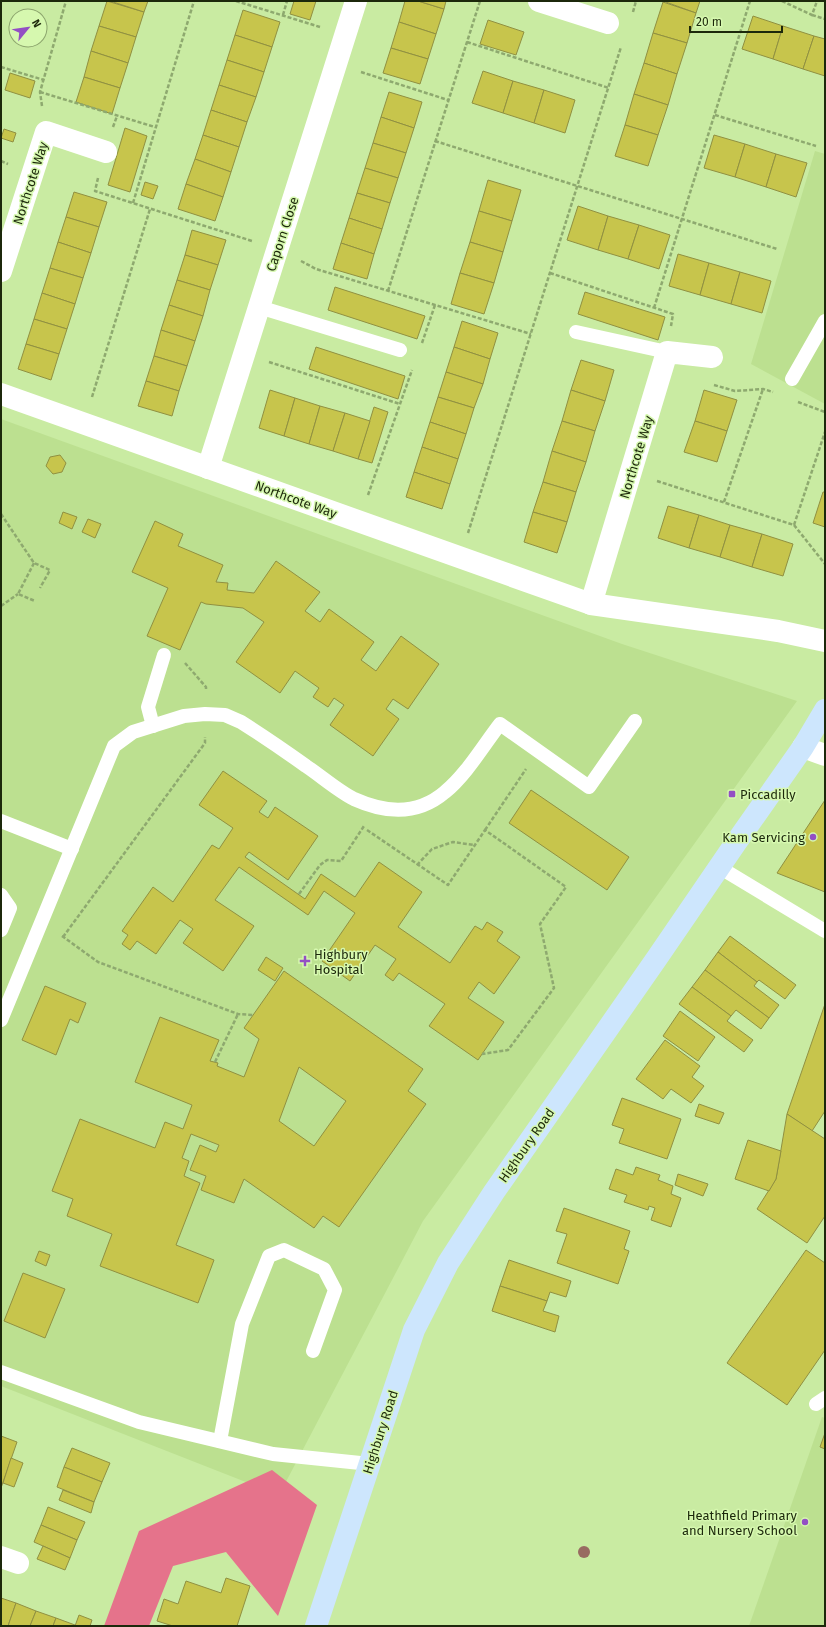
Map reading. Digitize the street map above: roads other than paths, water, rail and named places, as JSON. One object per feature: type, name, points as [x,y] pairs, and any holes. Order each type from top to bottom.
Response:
[{"type":"main road","name":"Highbury Road","points":[[316,1626],[414,1330],[448,1263],[494,1192],[803,747],[825,710]]},
{"type":"street","name":"Caporn Close","points":[[208,468],[356,1]]},
{"type":"street","points":[[539,1],[608,23]]},
{"type":"street","name":"Northcote Way","points":[[1,271],[46,132],[106,152]]},
{"type":"street","points":[[667,352],[712,357]]},
{"type":"street","name":"Northcote Way","points":[[591,604],[667,352]]},
{"type":"street","name":"Northcote Way","points":[[1,394],[591,604],[778,631],[825,641]]},
{"type":"street","points":[[803,747],[825,755]]},
{"type":"lane","points":[[259,307],[400,350]]},
{"type":"lane","points":[[792,379],[825,321]]},
{"type":"lane","points":[[576,332],[667,352]]},
{"type":"lane","points":[[153,726],[148,707],[164,655]]},
{"type":"lane","points":[[1,1020],[114,746],[132,732],[184,716],[205,714],[225,715],[241,722],[353,798],[376,807],[396,811],[412,809],[428,803],[444,793],[456,782],[500,724],[589,787],[635,721]]},
{"type":"lane","points":[[1,821],[72,849]]},
{"type":"lane","points":[[719,867],[825,931]]},
{"type":"lane","points":[[1,895],[10,908],[1,930]]},
{"type":"lane","points":[[220,1441],[242,1324],[269,1256],[284,1250],[324,1269],[335,1290],[313,1351]]},
{"type":"lane","points":[[1,1372],[139,1422],[273,1454],[370,1464]]},
{"type":"place","name":"Piccadilly","points":[[732,794]]},
{"type":"place","name":"Kam Servicing","points":[[813,837]]},
{"type":"place","name":"Highbury Hospital","points":[[305,961]]},
{"type":"place","name":"Heathfield Primary and Nursery School","points":[[805,1522]]}]
